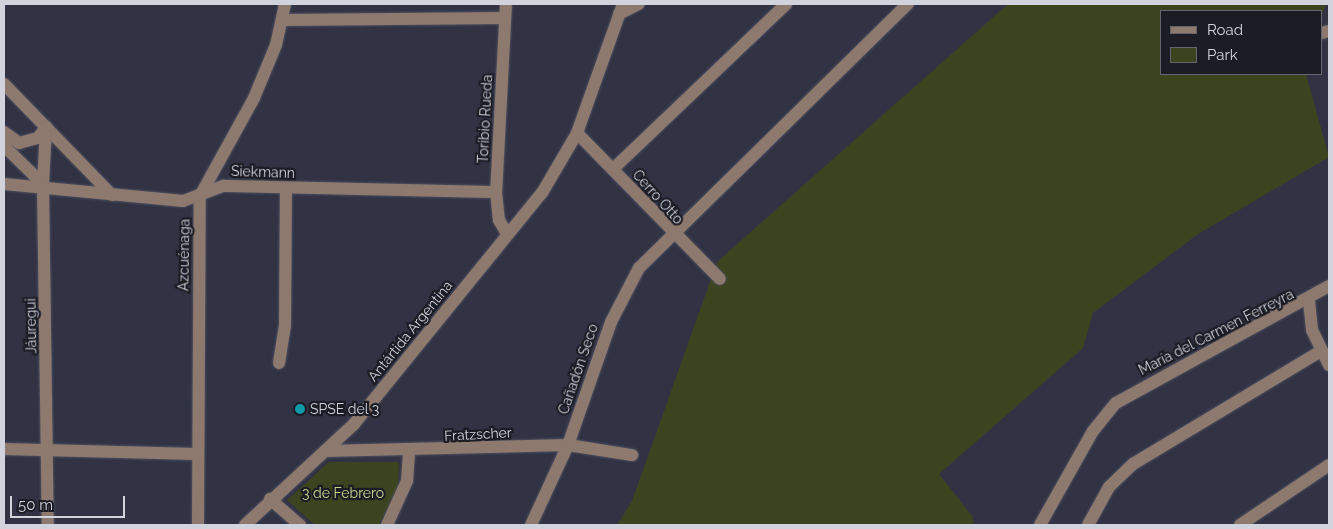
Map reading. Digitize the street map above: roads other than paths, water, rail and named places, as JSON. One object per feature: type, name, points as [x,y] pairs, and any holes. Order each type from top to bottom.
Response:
[{"type":"street","name":"Azcuénaga","points":[[198,525],[196,454],[200,196],[254,98],[283,20],[286,4]]},
{"type":"street","name":"Toribio Rueda","points":[[506,4],[496,192],[499,220],[507,234]]},
{"type":"street","points":[[621,9],[639,4]]},
{"type":"street","points":[[613,169],[786,4]]},
{"type":"street","name":"Cañadón Seco","points":[[531,525],[568,445],[623,296],[639,268],[671,233],[818,97],[908,4]]},
{"type":"street","name":"Antártida Argentina","points":[[245,525],[270,499],[325,451],[382,391],[542,193],[577,133],[621,9]]},
{"type":"street","points":[[283,20],[505,18]]},
{"type":"street","points":[[4,84],[112,195]]},
{"type":"street","points":[[4,132],[19,143],[38,138],[46,127]]},
{"type":"street","name":"Jáuregui","points":[[46,127],[43,184],[49,448],[48,525]]},
{"type":"street","name":"Cerro Otto","points":[[577,133],[613,169],[671,233],[720,279]]},
{"type":"street","points":[[4,146],[43,184]]},
{"type":"street","name":"Siekmann","points":[[4,184],[43,184],[112,195],[183,201],[224,186],[496,192]]},
{"type":"street","points":[[280,363],[286,326],[286,188]]},
{"type":"street","name":"María del Carmen Ferreyra","points":[[1040,525],[1093,431],[1116,403],[1309,301],[1329,286]]},
{"type":"street","points":[[1309,301],[1307,315],[1329,365]]},
{"type":"street","points":[[1088,525],[1109,487],[1133,464],[1322,351]]},
{"type":"street","name":"Fratzscher","points":[[325,451],[409,452],[568,445],[632,455]]},
{"type":"street","points":[[4,449],[49,448],[196,454]]},
{"type":"street","points":[[387,525],[408,481],[409,452]]},
{"type":"street","points":[[1240,525],[1329,465]]},
{"type":"street","points":[[270,499],[300,525]]},
{"type":"place","name":"SPSE del 3","points":[[300,409]]},
{"type":"park label","name":"3 de Febrero","points":[[343,493]]}]
